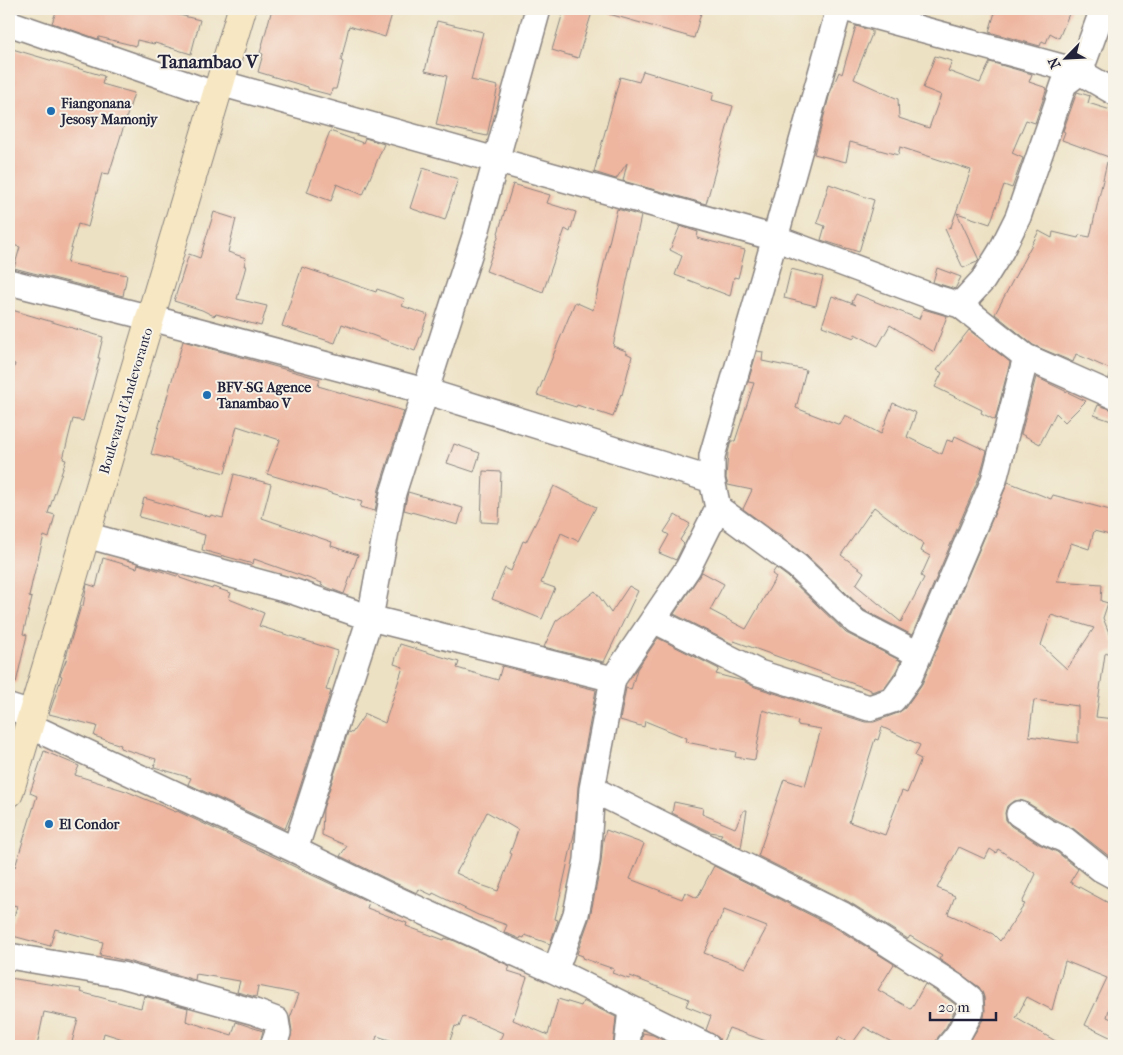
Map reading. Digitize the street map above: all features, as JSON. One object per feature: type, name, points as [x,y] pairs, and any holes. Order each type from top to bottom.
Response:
[{"type":"main road","name":"Boulevard d'Andevoranto","points":[[9,793],[23,715],[86,535],[242,9]]},
{"type":"street","points":[[295,850],[370,618],[393,493],[476,234],[538,9]]},
{"type":"street","points":[[554,971],[576,914],[587,860],[592,789],[613,679],[688,568],[718,508],[712,480],[712,456],[839,9]]},
{"type":"street","points":[[847,9],[1080,72],[1114,92]]},
{"type":"street","points":[[960,305],[984,280],[1002,251],[1018,217],[1064,84],[1080,72],[1103,9]]},
{"type":"street","points":[[9,23],[219,89],[495,160],[775,238],[933,297],[960,305],[1026,357],[1114,396]]},
{"type":"street","points":[[9,282],[425,391],[712,480]]},
{"type":"street","points":[[654,620],[759,673],[869,708],[893,700],[909,678],[994,480],[1026,357]]},
{"type":"street","points":[[718,508],[797,566],[856,622],[918,654]]},
{"type":"street","points":[[86,535],[295,592],[370,618],[613,679]]},
{"type":"street","points":[[23,715],[387,895],[554,971],[707,1046]]},
{"type":"street","points":[[592,789],[843,914],[956,987],[970,998],[971,1011],[958,1035],[949,1046]]},
{"type":"street","points":[[1019,814],[1047,832],[1065,840],[1101,869],[1114,876]]},
{"type":"street","points":[[9,956],[122,974],[255,1012],[276,1020],[278,1033],[273,1046]]},
{"type":"street","points":[[626,1046],[631,1009]]},
{"type":"building","points":[[57,9],[154,9],[200,20],[191,54],[155,43],[137,40],[136,46],[99,37],[98,39],[52,23]]},
{"type":"building","points":[[272,9],[391,9],[390,14],[392,14],[385,37],[349,26],[336,89],[332,89],[331,95],[258,72],[263,54],[260,53]]},
{"type":"building","points":[[564,9],[593,9],[578,58],[552,50]]},
{"type":"building","points":[[610,9],[702,9],[694,38],[609,14]]},
{"type":"building","points":[[996,9],[1071,9],[1059,38],[1050,33],[1046,43],[1042,41],[1040,46],[989,32]]},
{"type":"building","points":[[437,21],[483,32],[471,80],[498,86],[487,136],[436,125],[447,76],[425,71]]},
{"type":"building","points":[[856,26],[872,31],[872,34],[854,79],[898,99],[899,118],[929,128],[941,95],[923,88],[935,56],[952,61],[948,71],[980,83],[990,62],[1032,74],[1029,82],[1047,88],[1035,123],[1026,120],[1012,153],[1023,158],[1012,188],[1004,185],[990,224],[957,213],[979,260],[977,262],[963,268],[945,229],[951,227],[971,170],[900,147],[898,155],[850,142],[846,162],[814,154],[830,93],[839,72],[842,74]]},
{"type":"building","points":[[9,48],[104,76],[102,84],[134,93],[109,174],[102,173],[88,227],[78,224],[67,263],[127,275],[123,296],[14,268],[20,247],[9,244]]},
{"type":"building","points":[[643,71],[714,92],[712,100],[733,106],[706,204],[623,181],[627,163],[616,179],[594,172],[620,77],[639,82]]},
{"type":"building","points":[[1077,92],[1090,96],[1088,103],[1114,111],[1114,159],[1062,140],[1065,132],[1063,131]]},
{"type":"building","points":[[330,131],[363,143],[365,138],[384,144],[363,195],[337,184],[331,201],[307,192]]},
{"type":"building","points":[[1107,162],[1114,163],[1114,380],[1109,378],[1112,370],[1076,354],[1073,362],[1033,345],[995,314],[1039,231],[1052,238],[1053,232],[1078,238],[1079,235],[1090,237]]},
{"type":"building","points":[[423,168],[458,179],[445,220],[410,208]]},
{"type":"building","points":[[513,184],[550,195],[547,203],[576,212],[570,232],[565,229],[543,292],[486,271]]},
{"type":"building","points":[[829,184],[874,200],[859,252],[821,240],[825,226],[817,223]]},
{"type":"building","points":[[617,209],[641,216],[613,346],[626,351],[626,353],[632,356],[622,395],[613,417],[577,405],[576,407],[537,395],[575,302],[593,310]]},
{"type":"building","points":[[214,212],[236,219],[228,252],[246,258],[244,266],[246,266],[237,299],[267,306],[261,326],[216,314],[214,316],[174,301],[189,254],[200,258]]},
{"type":"building","points":[[680,226],[698,232],[697,238],[745,250],[738,278],[734,277],[730,296],[675,275],[682,256],[670,250]]},
{"type":"building","points":[[302,267],[376,292],[377,289],[405,299],[402,306],[428,315],[415,351],[342,324],[335,343],[282,326]]},
{"type":"building","points":[[937,268],[961,277],[955,289],[933,282]]},
{"type":"building","points":[[791,269],[823,277],[816,306],[784,298]]},
{"type":"building","points":[[856,294],[919,319],[923,309],[947,316],[934,352],[890,325],[878,346],[855,334],[854,338],[822,326],[832,296],[856,305],[852,302]]},
{"type":"building","points":[[12,310],[103,337],[98,358],[100,358],[83,421],[73,419],[63,459],[66,460],[48,513],[55,515],[49,538],[44,536],[33,578],[29,597],[32,598],[23,634],[27,635],[16,683],[9,682],[9,385],[15,364],[9,363],[9,323]]},
{"type":"building","points":[[969,330],[1010,362],[995,420],[981,413],[982,410],[935,387],[942,373],[937,370]]},
{"type":"building","points":[[183,341],[320,379],[318,386],[404,411],[379,489],[375,511],[360,507],[362,502],[267,474],[280,440],[237,426],[225,473],[151,454]]},
{"type":"building","points":[[757,351],[763,352],[762,361],[806,370],[796,408],[840,425],[845,415],[881,434],[893,403],[916,413],[907,437],[942,454],[947,440],[953,442],[955,436],[987,451],[980,475],[912,635],[864,610],[807,556],[783,536],[743,509],[752,490],[728,485],[726,478],[731,441],[735,441],[754,383],[748,382]],"holes":[[[874,507],[924,544],[921,551],[930,556],[921,576],[924,578],[901,622],[856,585],[864,572],[841,555]]]},
{"type":"building","points":[[1036,377],[1086,401],[1065,422],[1056,413],[1040,444],[1021,434]]},
{"type":"building","points":[[1098,405],[1114,410],[1114,422],[1094,415]]},
{"type":"building","points":[[454,444],[480,453],[474,472],[447,463]]},
{"type":"building","points":[[483,471],[501,472],[499,523],[481,522]]},
{"type":"building","points":[[234,474],[271,484],[262,518],[332,542],[331,546],[358,555],[344,594],[321,585],[322,583],[254,559],[253,564],[202,550],[205,535],[139,517],[144,498],[210,517],[211,515],[223,518]]},
{"type":"building","points":[[1008,482],[1051,499],[1053,495],[1114,511],[1114,536],[1094,531],[1089,549],[1071,543],[1057,581],[1102,584],[1101,601],[1108,603],[1103,618],[1114,645],[1114,650],[1105,654],[1096,717],[1114,719],[1114,860],[1074,829],[1026,802],[1019,800],[1012,802],[1007,806],[1005,813],[1006,820],[1011,826],[1039,844],[1057,852],[1078,869],[1070,882],[1114,906],[1114,990],[1107,1017],[1114,1020],[1114,1039],[1085,1025],[1107,978],[1065,961],[1052,1010],[1027,997],[1016,1018],[1064,1046],[967,1046],[984,1018],[984,997],[979,987],[939,959],[942,955],[910,936],[908,939],[849,902],[758,856],[784,779],[805,786],[821,729],[797,725],[798,721],[763,710],[755,760],[735,757],[736,752],[686,742],[687,738],[645,721],[644,727],[620,720],[626,688],[631,690],[637,669],[658,638],[719,669],[716,674],[743,681],[755,687],[865,722],[874,722],[898,713],[905,708],[922,684]],"holes":[[[1051,615],[1094,628],[1067,669],[1041,645]],[[1034,700],[1078,706],[1078,743],[1029,736]],[[882,727],[920,745],[915,756],[921,759],[907,793],[902,791],[885,835],[849,822],[875,739],[878,740]],[[959,847],[985,859],[990,849],[996,853],[998,849],[1036,874],[1022,903],[1025,904],[1000,941],[993,934],[948,914],[955,896],[937,888]]]},
{"type":"building","points":[[554,486],[596,507],[578,541],[561,533],[541,583],[555,588],[542,619],[492,599],[505,568],[511,571],[523,541],[526,542]]},
{"type":"building","points":[[408,492],[463,508],[458,525],[404,510]]},
{"type":"building","points":[[675,515],[690,524],[680,540],[684,544],[676,560],[659,553],[669,535],[664,532]]},
{"type":"building","points":[[103,558],[137,568],[138,564],[212,589],[213,587],[231,593],[229,599],[264,613],[259,626],[338,651],[326,690],[331,691],[285,829],[188,784],[191,778],[154,767],[156,759],[120,748],[121,745],[94,736],[97,726],[49,714],[62,676],[60,675],[67,658],[81,606],[83,606],[87,584],[96,587]]},
{"type":"building","points":[[776,568],[788,577],[846,633],[901,661],[884,688],[871,692],[871,690],[734,641],[733,644],[674,614],[702,572],[724,584],[710,610],[746,629],[776,577],[772,574]]},
{"type":"building","points":[[629,586],[638,591],[604,662],[544,647],[556,621],[595,591],[611,613]]},
{"type":"building","points":[[400,644],[459,662],[457,668],[498,680],[502,666],[596,690],[578,786],[575,830],[555,919],[558,920],[550,944],[525,935],[524,938],[521,937],[520,939],[504,932],[507,925],[478,915],[433,893],[432,895],[419,889],[417,893],[393,882],[340,856],[347,846],[322,835],[323,809],[348,732],[352,733],[365,714],[385,723],[403,667],[394,664]],"holes":[[[487,812],[518,830],[510,853],[512,854],[498,891],[456,873],[472,845]]]},
{"type":"building","points":[[44,751],[79,766],[75,775],[126,791],[177,811],[369,902],[367,908],[407,923],[406,926],[444,940],[445,938],[455,941],[510,966],[508,971],[527,977],[513,1020],[548,1035],[558,999],[581,1006],[583,1001],[616,1017],[613,1046],[497,1046],[503,1033],[463,1016],[459,1027],[455,1026],[448,1046],[408,1046],[377,1036],[374,1046],[361,1042],[359,1046],[288,1046],[292,1031],[290,1018],[299,994],[258,986],[256,997],[237,992],[240,981],[196,974],[195,980],[100,955],[103,942],[55,929],[50,946],[9,935],[17,906],[9,904],[9,889],[14,866],[37,796],[30,793]]},
{"type":"building","points":[[674,802],[703,808],[702,814],[735,828],[744,810],[747,810],[741,848],[720,837],[722,834],[710,832],[672,813]]},
{"type":"building","points":[[606,830],[644,844],[630,879],[682,899],[685,892],[697,898],[714,866],[836,928],[894,964],[878,990],[911,1009],[925,984],[956,1005],[956,1008],[946,1027],[938,1037],[935,1046],[899,1046],[864,1027],[851,1045],[839,1037],[835,1046],[780,1046],[729,1028],[721,1046],[719,1038],[706,1030],[711,1016],[686,1006],[689,999],[630,976],[629,979],[612,973],[614,969],[582,958],[583,956],[577,954],[590,917],[601,863]],"holes":[[[724,910],[767,927],[745,968],[704,953]]]},
{"type":"building","points":[[9,978],[81,989],[80,992],[141,1008],[144,996],[188,1008],[186,1021],[232,1035],[236,1022],[263,1031],[259,1046],[145,1046],[104,1033],[101,1046],[71,1046],[78,1019],[44,1012],[37,1046],[9,1046]]},
{"type":"building","points":[[643,1033],[653,1035],[672,1046],[641,1046]]},
{"type":"place","name":"Fiangonana Jesosy Mamonjy","points":[[51,111]]},
{"type":"place","name":"BFV-SG Agence Tanambao V","points":[[207,395]]},
{"type":"place","name":"El Condor","points":[[49,824]]},
{"type":"district","name":"Tanambao V","points":[[208,62]]}]
